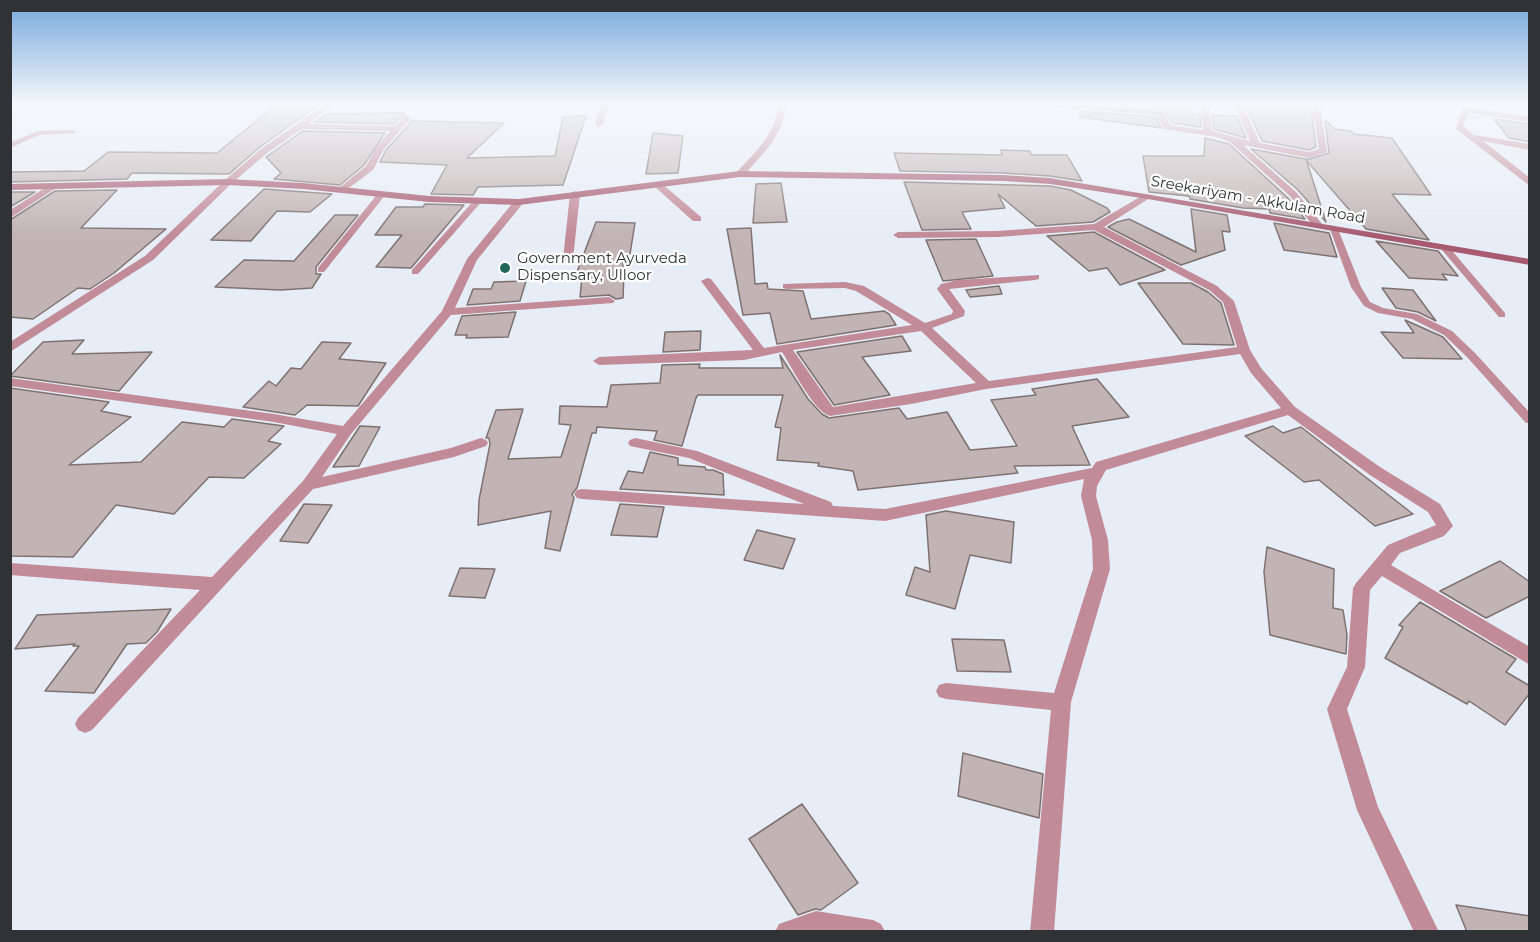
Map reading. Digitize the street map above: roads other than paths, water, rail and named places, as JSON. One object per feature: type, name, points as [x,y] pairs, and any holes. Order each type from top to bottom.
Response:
[{"type":"main road","name":"Sreekariyam - Akkulam Road","points":[[10,187],[228,182],[519,202],[740,174],[1003,178],[1050,181],[1148,196],[1530,262]]},
{"type":"street","points":[[10,348],[149,258],[228,182],[268,148]]},
{"type":"street","points":[[342,190],[370,168],[380,148]]},
{"type":"street","points":[[740,174],[764,148]]},
{"type":"street","points":[[1242,148],[1293,194],[1317,224]]},
{"type":"street","points":[[1269,148],[1310,155],[1321,153],[1324,148]]},
{"type":"street","points":[[1485,148],[1530,183]]},
{"type":"street","points":[[657,184],[697,219]]},
{"type":"street","points":[[10,215],[54,186]]},
{"type":"street","points":[[568,259],[575,194]]},
{"type":"street","points":[[898,235],[997,234],[1096,227],[1148,196]]},
{"type":"street","points":[[85,724],[308,485],[346,431],[447,312],[472,259],[519,202]]},
{"type":"street","points":[[1096,227],[1213,288],[1228,301],[1244,350],[1256,370],[1290,410],[1375,471],[1434,508],[1445,526],[1438,532],[1394,549],[1362,588],[1356,667],[1337,709],[1368,810],[1427,932]]},
{"type":"street","points":[[599,361],[724,357],[924,327],[958,316],[959,311],[943,289],[950,284],[1035,277]]},
{"type":"street","points":[[707,281],[762,353]]},
{"type":"street","points":[[788,286],[853,286],[924,327],[986,385]]},
{"type":"street","points":[[447,312],[609,301]]},
{"type":"street","points":[[10,334],[28,336]]},
{"type":"street","points":[[785,347],[822,404],[831,412],[911,400],[986,385],[1244,350]]},
{"type":"street","points":[[10,382],[274,418],[346,431]]},
{"type":"street","points":[[1042,932],[1060,702],[1101,581],[1102,552],[1088,499],[1090,478],[1101,466],[1290,410]]},
{"type":"street","points":[[308,485],[454,452],[481,443]]},
{"type":"street","points":[[635,443],[692,454],[839,512]]},
{"type":"street","points":[[582,494],[839,512],[900,513],[1095,472]]},
{"type":"street","points":[[1379,566],[1530,657]]},
{"type":"street","points":[[10,569],[214,584]]},
{"type":"street","points":[[946,691],[1060,702]]},
{"type":"street","points":[[787,932],[816,923],[873,932]]},
{"type":"lane","points":[[321,270],[382,194]]},
{"type":"lane","points":[[415,272],[479,200]]},
{"type":"lane","points":[[1334,228],[1356,287],[1367,304],[1381,311],[1414,316],[1448,333],[1530,420]]},
{"type":"lane","points":[[1445,248],[1502,315]]},
{"type":"place","name":"Government Ayurveda Dispensary, Ulloor","points":[[505,268]]}]
